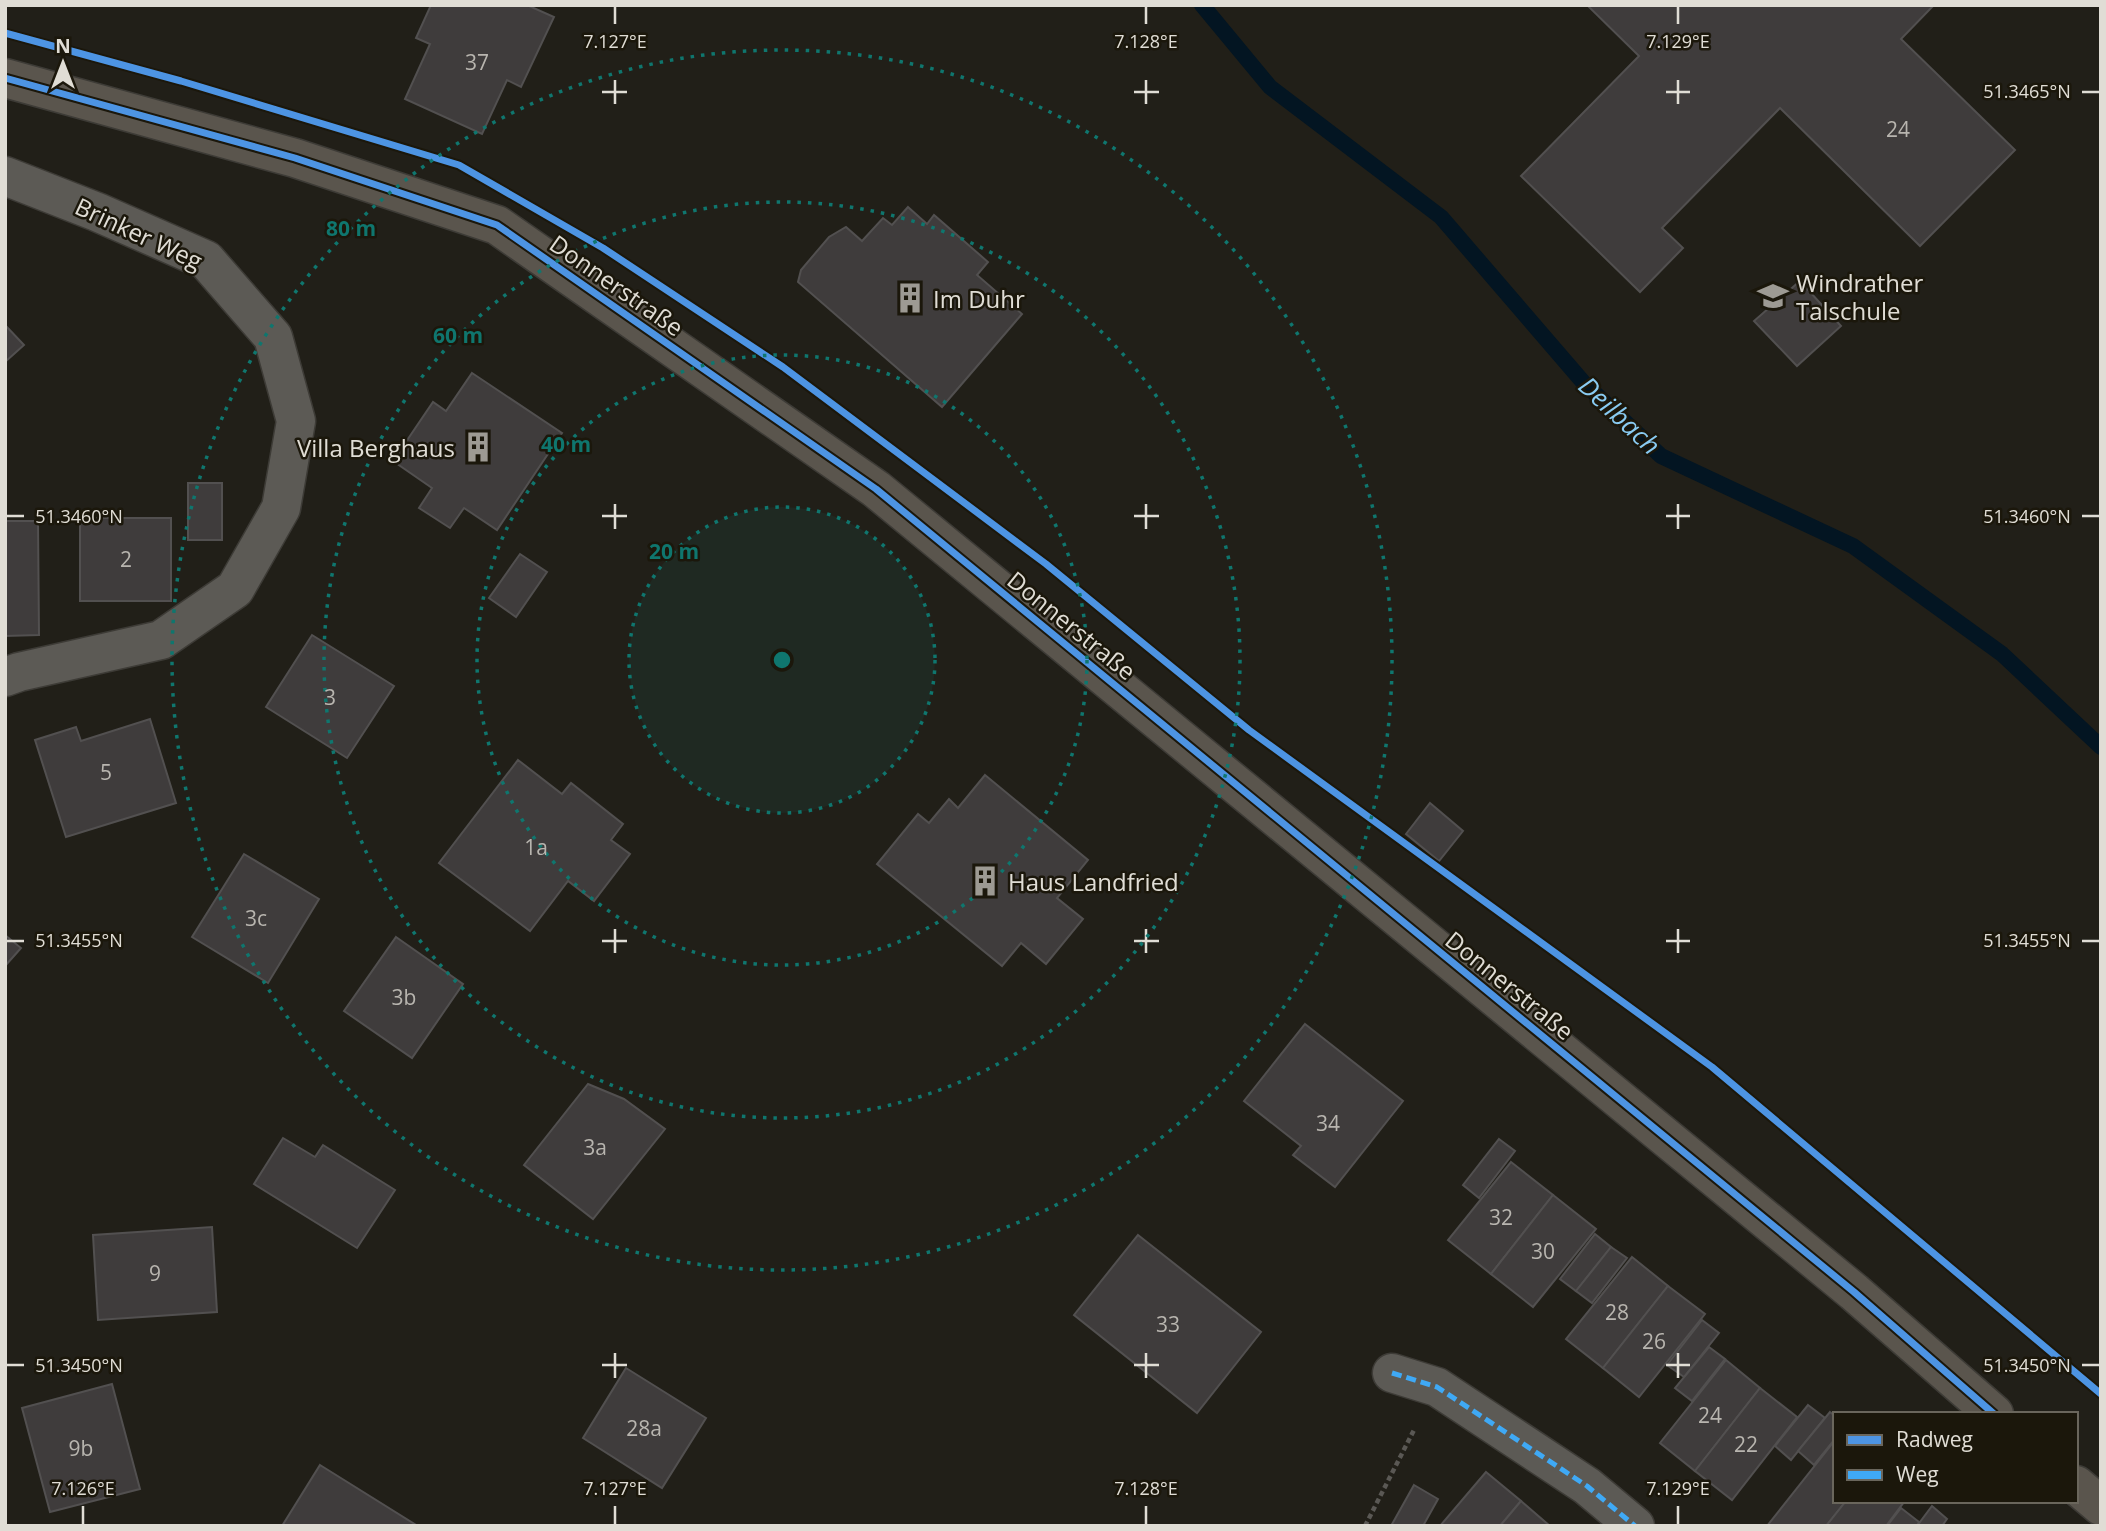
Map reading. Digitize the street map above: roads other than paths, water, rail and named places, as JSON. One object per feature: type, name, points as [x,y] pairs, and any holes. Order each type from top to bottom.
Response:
[{"type":"main road","name":"Donnerstraße","points":[[5,78],[295,158],[497,225],[876,489],[1854,1292],[1992,1412]]},
{"type":"main road","points":[[2078,1487],[2101,1506]]},
{"type":"street","name":"Brinker Weg","points":[[5,176],[97,212],[206,260],[273,337],[296,421],[281,508],[234,590],[161,640],[5,677]]},
{"type":"street","points":[[1392,1373],[1437,1387],[1587,1486],[1635,1526]]},
{"type":"waterway","name":"Deilbach","points":[[1202,5],[1270,87],[1441,217],[1583,382],[1661,456],[1853,546],[2002,654],[2101,747]]},
{"type":"place","name":"Windrather Talschule","points":[[1773,296]]},
{"type":"place","name":"Im Duhr","points":[[910,298]]},
{"type":"place","name":"Villa Berghaus","points":[[478,447]]},
{"type":"place","name":"Haus Landfried","points":[[985,881]]}]
